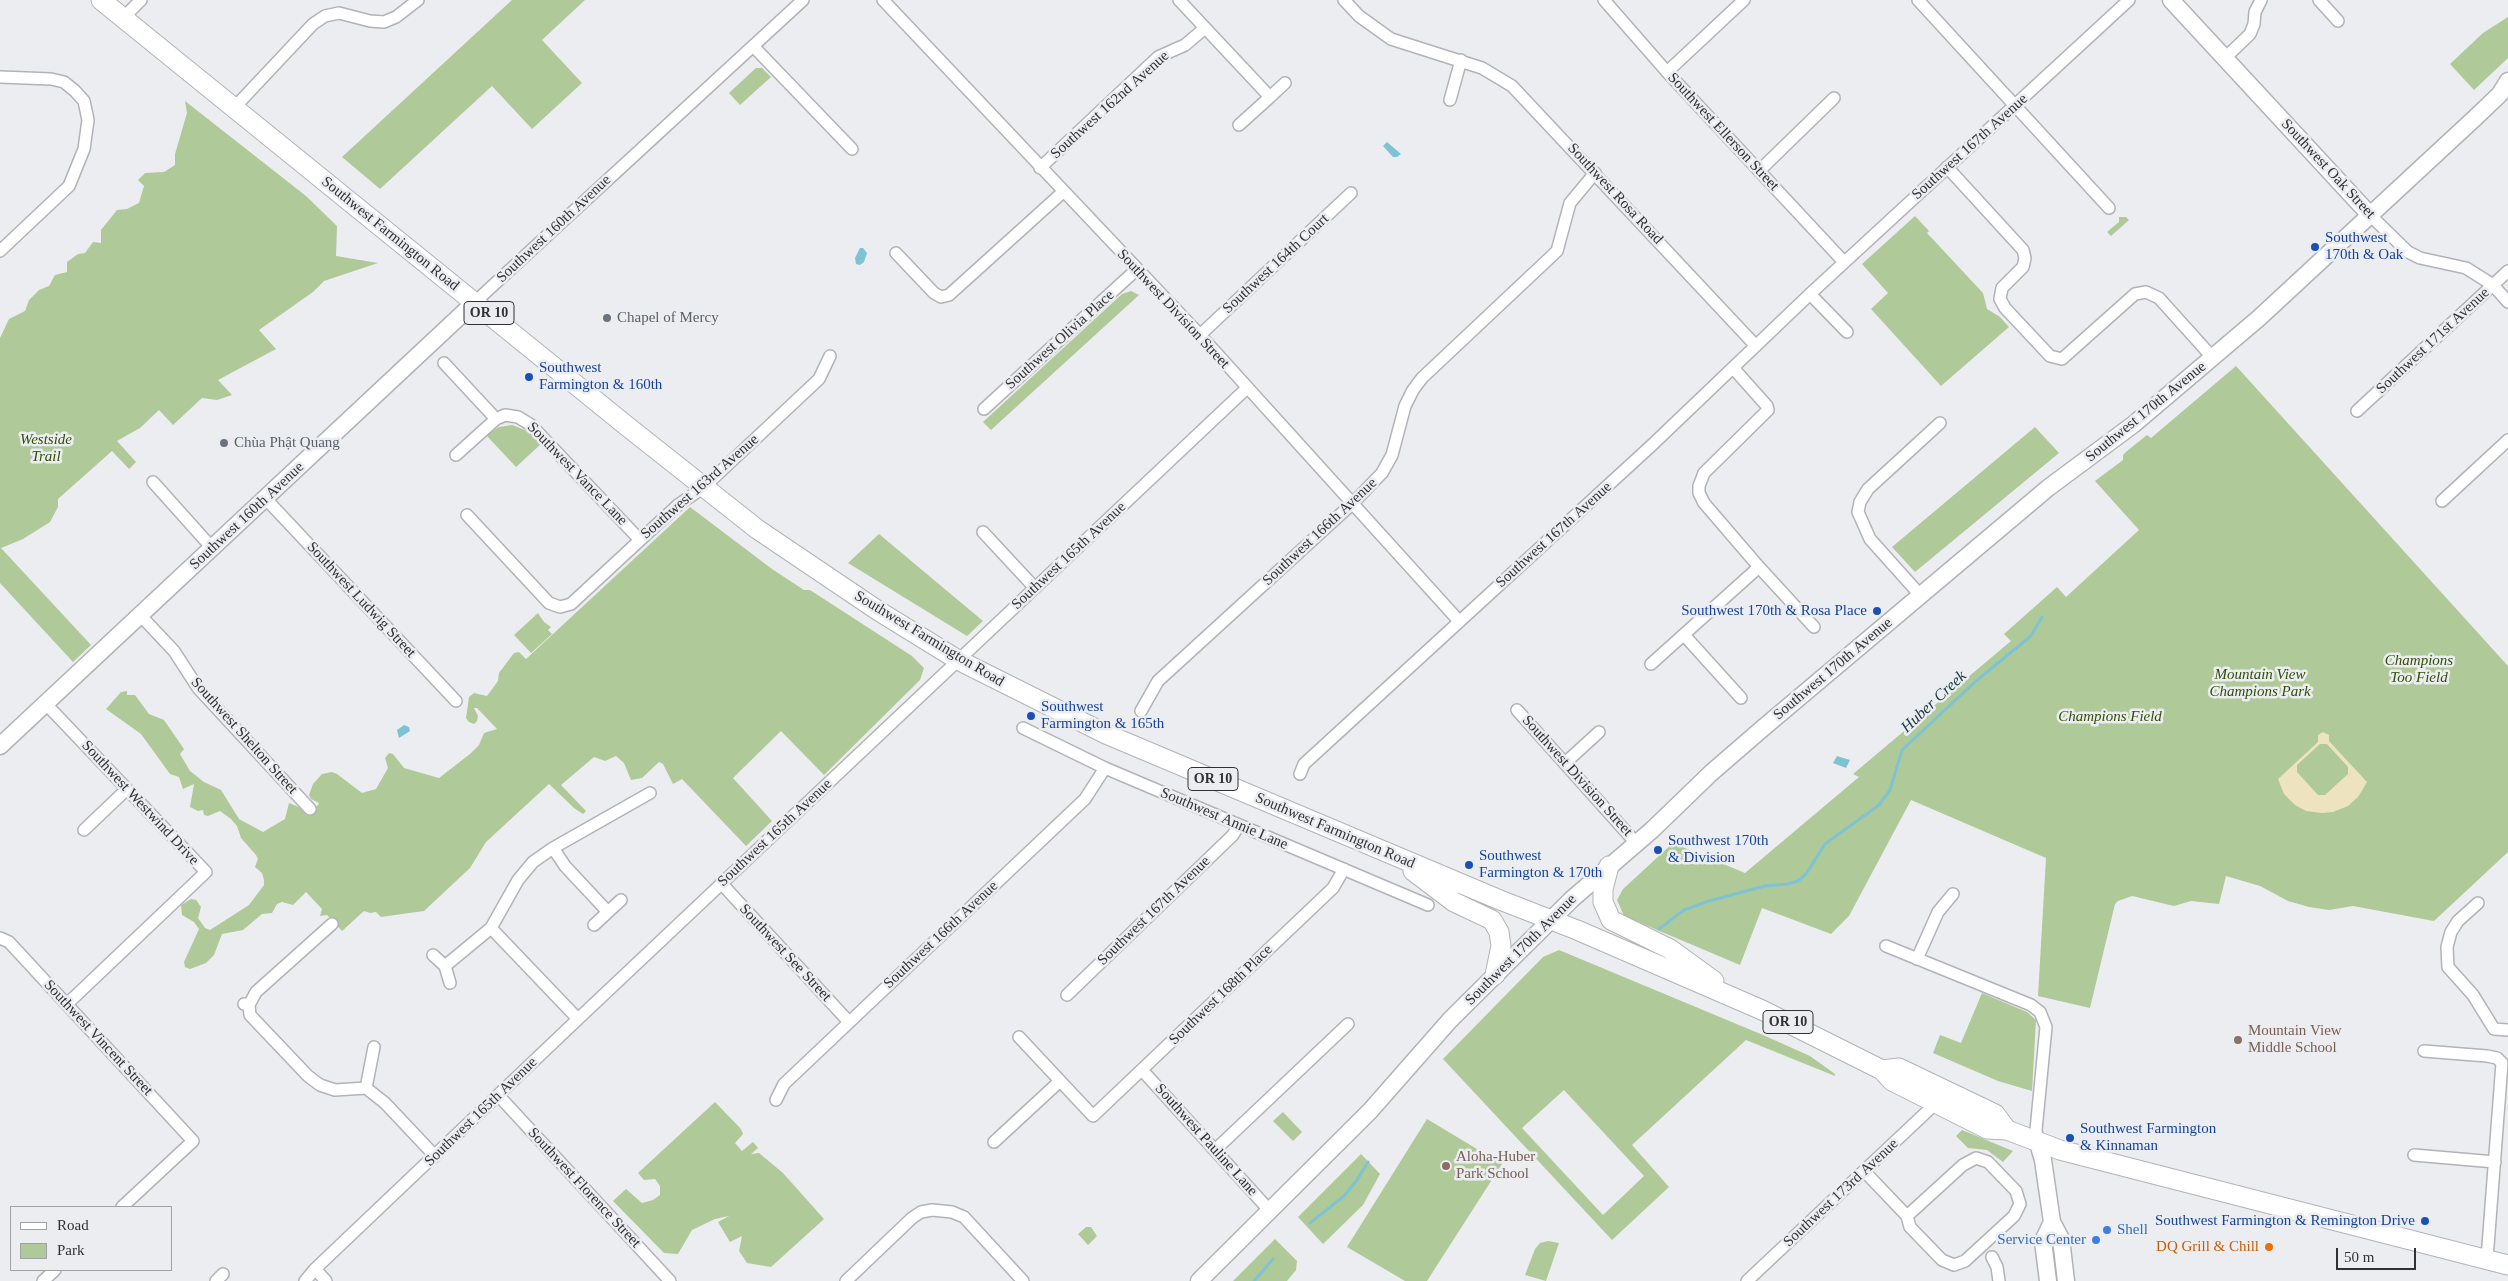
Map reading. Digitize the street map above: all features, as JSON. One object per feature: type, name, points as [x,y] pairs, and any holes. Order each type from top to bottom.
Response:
[{"type":"main road","name":"Southwest Farmington Road","points":[[100,0],[704,487],[815,570],[958,660],[1106,734],[1500,900],[1551,918],[1741,1000],[1814,1034],[1882,1070],[1892,1082],[1988,1129],[2007,1130],[2038,1142],[2241,1197],[2508,1265]]},
{"type":"main road","name":"Southwest Oak Street","points":[[2172,0],[2370,215]]},
{"type":"main road","name":"Southwest 170th Avenue","points":[[1199,1281],[1370,1110],[1431,1041],[1551,918],[1721,764],[2048,488],[2134,424],[2213,358],[2370,215],[2505,88]]},
{"type":"main road","name":"Southwest 160th Avenue","points":[[0,745],[213,549],[475,302]]},
{"type":"main road","points":[[1393,855],[1454,902],[1492,920],[1499,932],[1501,946],[1495,975]]},
{"type":"main road","points":[[1609,866],[1602,902],[1611,920],[1670,949],[1741,1000]]},
{"type":"main road","name":"Southwest Farmington Road","points":[[1882,1070],[1899,1068],[1995,1114],[2007,1130]]},
{"type":"main road","points":[[2038,1142],[2043,1160],[2052,1222],[2061,1239],[2066,1281]]},
{"type":"main road","points":[[2048,1281],[2043,1241],[2052,1222]]},
{"type":"street","points":[[123,18],[141,0]]},
{"type":"street","points":[[234,108],[313,24],[325,16],[339,13],[370,21],[384,22],[396,17],[418,0]]},
{"type":"street","name":"Southwest 160th Avenue","points":[[475,302],[803,0]]},
{"type":"street","name":"Southwest Division Street","points":[[883,0],[1136,270],[1200,335],[1354,502],[1459,621]]},
{"type":"street","points":[[1179,0],[1270,97]]},
{"type":"street","name":"Southwest Rosa Road","points":[[1344,0],[1359,16],[1391,39],[1409,46],[1461,60],[1500,77],[1512,86],[1756,346]]},
{"type":"street","name":"Southwest Ellerson Street","points":[[1604,0],[1667,72],[1844,262]]},
{"type":"street","points":[[1667,72],[1744,0]]},
{"type":"street","points":[[1918,0],[2109,208]]},
{"type":"street","name":"Southwest 167th Avenue","points":[[1300,774],[1304,764],[1734,369],[1844,262],[2129,0]]},
{"type":"street","points":[[2225,58],[2250,34],[2254,24],[2255,12],[2261,0]]},
{"type":"street","points":[[2319,0],[2338,21]]},
{"type":"street","name":"Southwest 162nd Avenue","points":[[1040,168],[1158,57],[1185,45],[1205,28]]},
{"type":"street","points":[[753,46],[852,149]]},
{"type":"street","points":[[1450,100],[1461,60]]},
{"type":"street","points":[[0,77],[51,79],[69,85],[84,101],[88,120],[84,148],[69,186],[0,251]]},
{"type":"street","points":[[1239,125],[1285,83]]},
{"type":"street","points":[[1759,171],[1834,98]]},
{"type":"street","points":[[1947,167],[2019,244],[2026,258],[2023,267],[2002,288],[1998,296],[2006,308],[2054,360],[2062,359],[2066,356],[2140,291],[2153,294],[2159,298],[2213,358]]},
{"type":"street","name":"Southwest 166th Avenue","points":[[1141,711],[1158,681],[1354,502],[1382,473],[1392,454],[1405,406],[1413,390],[1422,378],[1557,251],[1570,203],[1595,173]]},
{"type":"street","points":[[896,253],[934,293],[944,297],[953,292],[1063,192]]},
{"type":"street","name":"Southwest 164th Court","points":[[1200,335],[1351,193]]},
{"type":"street","name":"Southwest Oak Street","points":[[2370,215],[2408,252],[2420,258],[2466,268],[2493,286],[2508,302]]},
{"type":"street","name":"Southwest Olivia Place","points":[[984,409],[1136,270]]},
{"type":"street","name":"Southwest 171st Avenue","points":[[2357,411],[2508,271]]},
{"type":"street","points":[[1810,294],[1847,332]]},
{"type":"street","name":"Southwest 163rd Avenue","points":[[467,515],[549,603],[560,607],[575,602],[678,505],[704,487],[818,379],[830,356]]},
{"type":"street","points":[[444,363],[496,419],[456,455]]},
{"type":"street","points":[[1734,369],[1768,410],[1704,473],[1699,486],[1699,493],[1704,503],[1814,628]]},
{"type":"street","name":"Southwest 165th Avenue","points":[[305,1281],[315,1269],[578,1019],[1247,388]]},
{"type":"street","name":"Southwest Vance Lane","points":[[496,419],[512,415],[531,424],[640,540]]},
{"type":"street","points":[[1921,596],[1870,539],[1858,512],[1860,502],[1868,489],[1940,423]]},
{"type":"street","points":[[2442,501],[2508,440]]},
{"type":"street","points":[[153,482],[213,549]]},
{"type":"street","name":"Southwest Ludwig Street","points":[[266,499],[456,701]]},
{"type":"street","points":[[983,532],[1035,588]]},
{"type":"street","points":[[1651,664],[1759,567]]},
{"type":"street","name":"Southwest Shelton Street","points":[[141,616],[174,651],[198,688],[310,809]]},
{"type":"street","points":[[1684,635],[1740,698]]},
{"type":"street","name":"Southwest Westwind Drive","points":[[46,704],[206,872],[67,1004]]},
{"type":"street","name":"Southwest Division Street","points":[[1517,710],[1636,843]]},
{"type":"street","name":"Southwest Annie Lane","points":[[1023,728],[1105,768],[1428,906]]},
{"type":"street","points":[[1565,763],[1599,732]]},
{"type":"street","name":"Southwest 166th Avenue","points":[[776,1100],[784,1084],[1085,799],[1105,768]]},
{"type":"street","points":[[84,830],[127,789]]},
{"type":"street","points":[[445,966],[491,928],[518,880],[533,862],[553,848],[650,793]]},
{"type":"street","name":"Southwest 167th Avenue","points":[[1067,995],[1233,835],[1239,825]]},
{"type":"street","points":[[553,848],[565,866],[608,912]]},
{"type":"street","name":"Southwest 168th Place","points":[[1060,1081],[1093,1116],[1333,888],[1344,869]]},
{"type":"street","name":"Southwest See Street","points":[[721,884],[849,1022]]},
{"type":"street","points":[[1918,959],[1938,912],[1952,894]]},
{"type":"street","points":[[594,925],[621,900]]},
{"type":"street","points":[[2478,903],[2458,920],[2451,932],[2447,947],[2448,967],[2473,995],[2493,1028],[2496,1030],[2508,1030]]},
{"type":"street","points":[[332,924],[256,992],[246,1005],[250,1015],[308,1076],[320,1085],[335,1090],[366,1088],[385,1102],[435,1156]]},
{"type":"street","points":[[491,928],[578,1019]]},
{"type":"street","name":"Southwest Vincent Street","points":[[0,938],[9,942],[193,1141],[123,1206]]},
{"type":"street","points":[[1886,946],[2031,1004],[2040,1012],[2046,1027],[2036,1122],[2038,1142]]},
{"type":"street","points":[[433,955],[445,966],[450,983]]},
{"type":"street","points":[[1215,1150],[1348,1024]]},
{"type":"street","points":[[994,1142],[1060,1081],[1019,1036]]},
{"type":"street","points":[[366,1088],[374,1047]]},
{"type":"street","points":[[2424,1051],[2487,1056],[2498,1058],[2502,1063],[2487,1259]]},
{"type":"street","name":"Southwest Pauline Lane","points":[[1142,1070],[1270,1210]]},
{"type":"street","name":"Southwest Florence Street","points":[[498,1095],[670,1281]]},
{"type":"street","name":"Southwest 173rd Avenue","points":[[1747,1281],[1865,1172],[1935,1104]]},
{"type":"street","points":[[2414,1155],[2495,1162]]},
{"type":"street","points":[[1865,1172],[1907,1216],[1910,1227],[1942,1260],[1954,1265],[1965,1261],[2014,1216],[2020,1204],[2016,1191],[1988,1162],[1976,1158],[1969,1160],[1907,1216]]},
{"type":"street","points":[[846,1281],[912,1218],[921,1212],[932,1210],[952,1212],[964,1217],[1023,1281]]},
{"type":"street","points":[[1992,1256],[1997,1267],[1999,1281]]},
{"type":"street","points":[[315,1269],[326,1281]]},
{"type":"street","points":[[43,1281],[54,1271]]},
{"type":"green space","points":[[512,0],[585,0],[542,40],[582,83],[532,129],[492,86],[380,189],[342,157]]},
{"type":"green space","points":[[2508,17],[2508,58],[2474,90],[2450,64],[2483,33]]},
{"type":"green space","points":[[756,68],[762,68],[771,77],[740,105],[729,93]]},
{"type":"green space","name":"Westside Trail","points":[[185,101],[306,196],[337,226],[336,256],[378,263],[324,281],[313,292],[259,330],[276,349],[218,380],[232,395],[217,400],[202,398],[173,425],[159,410],[140,428],[117,441],[136,462],[129,469],[112,451],[58,499],[58,507],[50,522],[23,539],[1,548],[91,645],[73,662],[0,583],[0,338],[9,319],[25,311],[29,300],[39,290],[49,286],[55,275],[67,272],[67,262],[78,254],[85,253],[93,242],[101,243],[101,230],[117,210],[127,209],[139,203],[144,186],[138,180],[145,173],[164,172],[175,165],[175,154],[187,113]]},
{"type":"green space","points":[[1915,216],[1929,231],[1927,233],[1983,293],[1987,309],[2000,317],[2009,327],[1941,386],[1871,309],[1888,293],[1862,264]]},
{"type":"green space","points":[[2119,217],[2126,217],[2129,220],[2111,236],[2107,232],[2119,222]]},
{"type":"green space","points":[[1131,291],[1139,295],[991,430],[983,422],[1122,294]]},
{"type":"green space","name":"Mountain View Champions Park","points":[[2236,366],[2508,666],[2508,852],[2434,921],[2353,906],[2329,910],[2309,907],[2288,901],[2260,886],[2226,876],[2219,904],[2191,901],[2174,906],[2132,896],[2118,901],[2115,904],[2090,1008],[2038,996],[2046,858],[1911,800],[1849,916],[1831,934],[1762,908],[1740,965],[1624,916],[1617,900],[1623,889],[1673,843],[1745,873],[1859,777],[1853,774],[2011,641],[2004,634],[2057,587],[2066,597],[2139,530],[2095,481],[2123,460],[2123,455],[2127,451],[2147,435],[2151,438]]},
{"type":"green space","points":[[512,425],[525,430],[541,444],[516,467],[486,435],[499,427]]},
{"type":"green space","points":[[2035,427],[2059,453],[1915,572],[1892,547]]},
{"type":"green space","points":[[690,507],[772,569],[804,590],[810,590],[912,656],[924,668],[920,680],[824,775],[781,731],[733,778],[772,821],[746,846],[682,779],[673,784],[663,764],[659,762],[642,778],[631,780],[624,763],[616,756],[605,761],[594,757],[561,785],[586,811],[583,814],[549,784],[486,842],[470,868],[424,911],[381,917],[376,912],[364,911],[342,931],[327,915],[320,916],[322,909],[306,892],[293,905],[282,902],[277,904],[272,913],[262,914],[243,930],[222,934],[214,955],[206,963],[190,969],[185,967],[184,962],[199,929],[194,922],[182,915],[181,905],[191,899],[196,900],[201,907],[198,918],[205,928],[210,930],[249,905],[264,885],[264,880],[262,873],[255,867],[258,859],[256,855],[241,838],[237,826],[231,819],[220,811],[208,816],[204,815],[203,810],[198,811],[190,807],[194,784],[183,789],[179,777],[170,774],[141,734],[106,709],[121,692],[127,691],[127,695],[135,695],[149,714],[164,720],[184,749],[180,754],[190,771],[204,782],[221,790],[239,819],[263,832],[285,819],[289,803],[308,813],[318,805],[319,803],[311,799],[309,795],[313,784],[322,774],[332,772],[337,774],[362,793],[376,789],[388,768],[385,758],[389,753],[393,754],[404,768],[439,778],[479,745],[484,733],[497,729],[477,708],[474,708],[478,716],[477,721],[474,724],[469,722],[466,718],[469,697],[474,693],[487,696],[498,681],[499,673],[514,653],[519,652],[526,659]]},
{"type":"green space","points":[[879,534],[983,621],[967,636],[848,563]]},
{"type":"green space","points":[[538,613],[544,622],[551,627],[548,630],[552,634],[531,653],[514,635]]},
{"type":"green space","points":[[1559,950],[1810,1056],[1835,1074],[1835,1076],[1746,1040],[1632,1145],[1669,1187],[1612,1240],[1443,1059],[1543,957]],"holes":[[[1564,1090],[1644,1176],[1603,1215],[1522,1128]]]},
{"type":"green space","points":[[1982,993],[2027,1012],[2036,1020],[2032,1091],[1998,1081],[1933,1053],[1940,1035],[1961,1043]]},
{"type":"green space","points":[[715,1102],[741,1129],[743,1134],[735,1143],[742,1151],[753,1142],[758,1148],[751,1154],[759,1153],[783,1173],[824,1219],[771,1267],[747,1263],[739,1251],[742,1236],[730,1242],[718,1222],[729,1216],[715,1219],[692,1230],[678,1254],[664,1253],[613,1201],[626,1189],[642,1203],[653,1200],[660,1195],[660,1186],[655,1179],[644,1180],[638,1173]]},
{"type":"green space","points":[[1283,1112],[1302,1132],[1293,1141],[1273,1121]]},
{"type":"green space","points":[[1427,1119],[1502,1164],[1427,1281],[1405,1281],[1347,1247]]},
{"type":"green space","points":[[1962,1130],[2013,1151],[2003,1162],[1987,1150],[1968,1148],[1956,1136]]},
{"type":"green space","points":[[1361,1154],[1380,1174],[1363,1205],[1323,1244],[1298,1217]]},
{"type":"green space","points":[[1086,1227],[1091,1227],[1097,1236],[1088,1245],[1078,1234]]},
{"type":"green space","points":[[1275,1239],[1297,1261],[1296,1270],[1287,1281],[1233,1281]]},
{"type":"green space","points":[[1548,1241],[1559,1243],[1546,1281],[1525,1275],[1535,1249],[1540,1243]]},
{"type":"sand","points":[[2323,732],[2329,735],[2329,741],[2367,782],[2358,797],[2348,806],[2333,812],[2306,811],[2295,805],[2284,794],[2278,779],[2318,742],[2318,735]],"holes":[[[2320,744],[2327,744],[2348,767],[2348,774],[2325,795],[2318,795],[2297,772],[2297,765]]]},
{"type":"water","points":[[1387,142],[1401,154],[1393,157],[1383,146]]},
{"type":"water","points":[[860,248],[863,248],[867,253],[864,262],[860,265],[856,264],[855,258]]},
{"type":"water","points":[[404,725],[409,727],[410,731],[399,738],[397,730]]},
{"type":"water","points":[[1837,756],[1850,760],[1846,768],[1833,763]]},
{"type":"waterway","name":"Huber Creek","points":[[1659,929],[1684,910],[1709,901],[1765,886],[1798,881],[1806,874],[1825,844],[1879,805],[1890,790],[1902,750],[1976,681],[2031,636],[2042,617]]},
{"type":"waterway","name":"Huber Creek","points":[[1310,1223],[1344,1196],[1368,1162]]},
{"type":"waterway","name":"Huber Creek","points":[[1254,1281],[1273,1259]]},
{"type":"place","name":"Southwest 170th & Oak","points":[[2315,247]]},
{"type":"place","name":"Chapel of Mercy","points":[[607,318]]},
{"type":"place","name":"Southwest Farmington & 160th","points":[[529,377]]},
{"type":"place","name":"Chùa Phật Quang","points":[[224,443]]},
{"type":"place","name":"Southwest 170th & Rosa Place","points":[[1877,611]]},
{"type":"place","name":"Southwest Farmington & 165th","points":[[1031,716]]},
{"type":"place","name":"Southwest 170th & Division","points":[[1658,850]]},
{"type":"place","name":"Southwest Farmington & 170th","points":[[1469,865]]},
{"type":"place","name":"Mountain View Middle School","points":[[2238,1040]]},
{"type":"place","name":"Southwest Farmington & Kinnaman","points":[[2070,1138]]},
{"type":"place","name":"Aloha-Huber Park School","points":[[1446,1166]]},
{"type":"place","name":"Southwest Farmington & Remington Drive","points":[[2425,1221]]},
{"type":"place","name":"Shell","points":[[2107,1230]]},
{"type":"place","name":"Service Center","points":[[2096,1240]]},
{"type":"place","name":"DQ Grill & Chill","points":[[2269,1247]]},
{"type":"park label","name":"Champions Too Field","points":[[2419,670]]},
{"type":"park label","name":"Champions Field","points":[[2110,717]]}]
